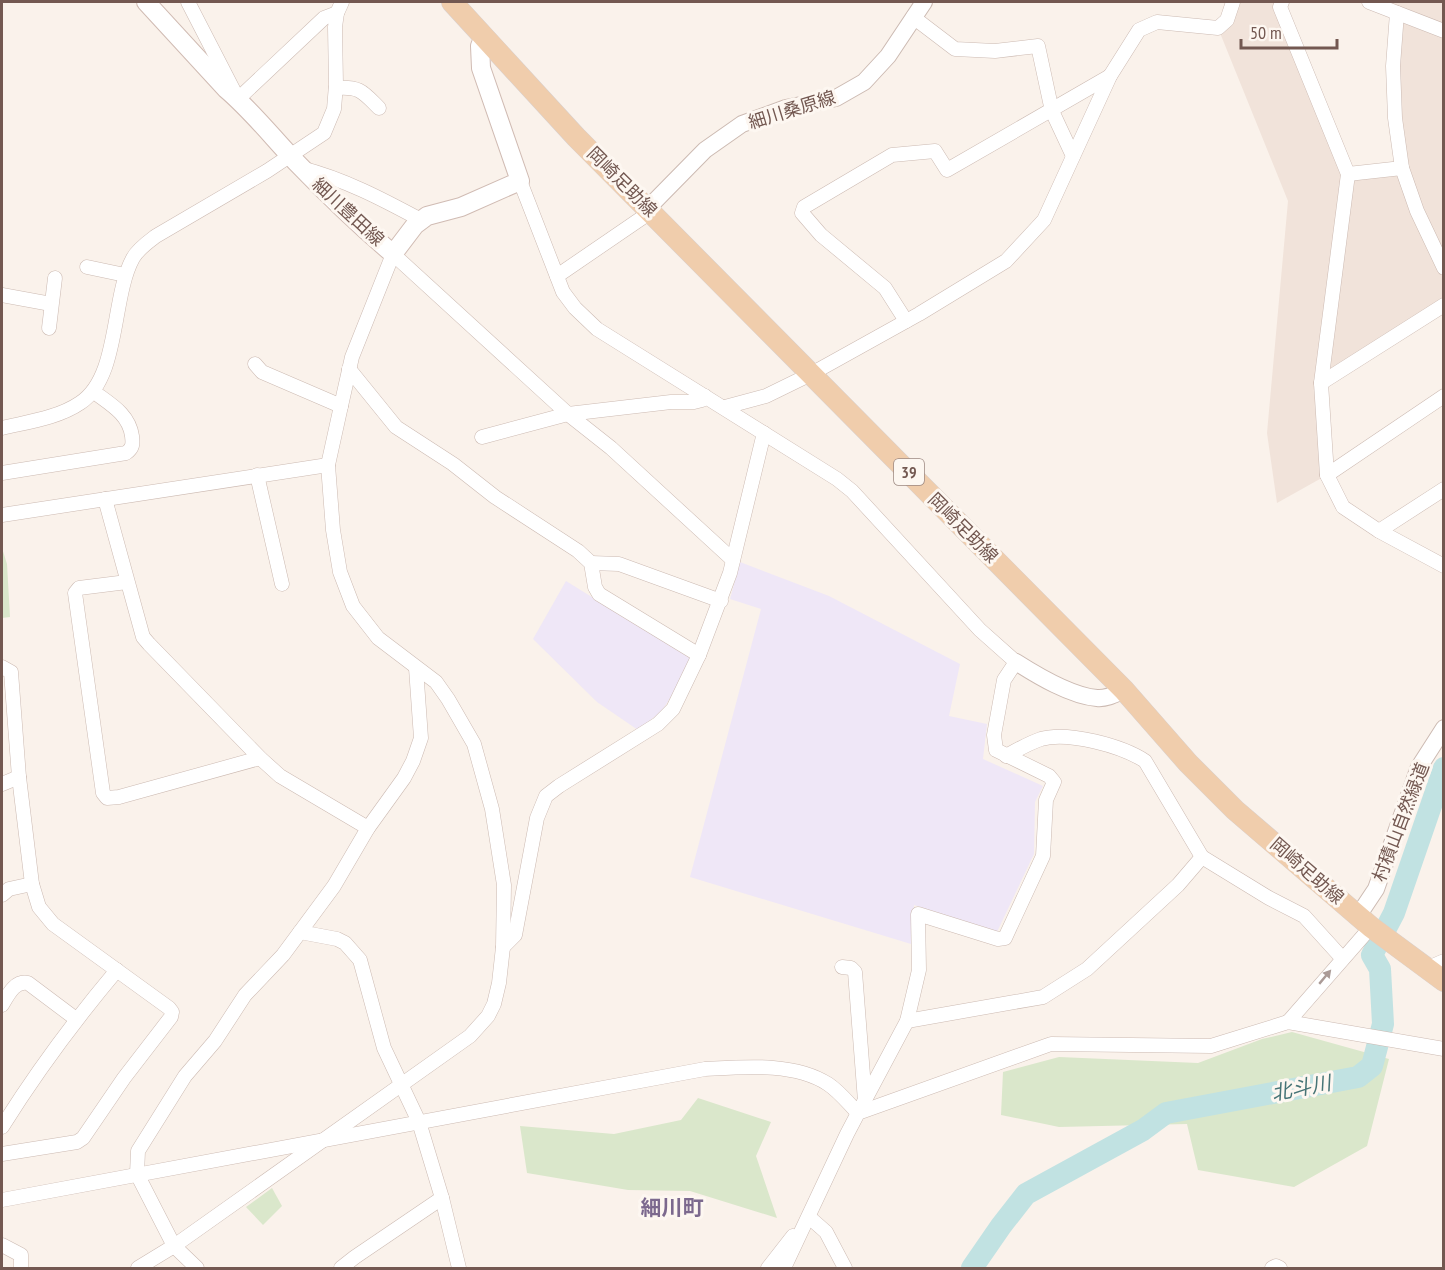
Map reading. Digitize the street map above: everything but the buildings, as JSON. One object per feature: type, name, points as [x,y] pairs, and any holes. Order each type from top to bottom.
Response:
[{"type":"main road","name":"細川豊田線","points":[[146,2],[296,162],[393,254],[421,220]]},
{"type":"main road","name":"岡崎足助線","points":[[452,2],[576,137],[1124,690],[1188,763],[1235,810],[1373,928],[1438,970]]},
{"type":"main road","points":[[421,220],[427,216],[462,207],[520,181],[481,68],[480,46],[484,37]]},
{"type":"street","points":[[188,2],[238,99],[324,18],[339,7]]},
{"type":"street","name":"細川桑原線","points":[[650,210],[705,150],[742,124],[786,108],[836,98],[864,82],[888,56],[924,2]]},
{"type":"street","points":[[724,407],[766,396],[811,374],[1006,261],[1044,220],[1110,76],[1138,30],[1157,22],[1218,28],[1227,20],[1233,2]]},
{"type":"street","points":[[1282,2],[1280,7],[1348,174],[1322,383],[1327,475],[1343,507],[1379,531],[1443,566]]},
{"type":"street","points":[[1369,2],[1443,31]]},
{"type":"street","points":[[2,428],[50,416],[73,407],[94,392],[106,364],[125,275],[134,256],[156,236],[296,162],[324,133],[334,110],[335,27],[339,7]]},
{"type":"street","points":[[1397,13],[1393,66],[1395,118],[1402,168],[1417,211],[1443,268]]},
{"type":"street","points":[[913,17],[955,49],[995,51],[1038,46],[1052,111],[1073,156]]},
{"type":"street","points":[[906,321],[885,288],[821,235],[802,213],[804,207],[892,155],[935,151],[947,170],[1110,76]]},
{"type":"street","points":[[336,88],[355,87],[379,108]]},
{"type":"street","points":[[296,162],[368,192],[421,220]]},
{"type":"street","points":[[1348,174],[1402,168]]},
{"type":"street","points":[[520,181],[568,299],[587,321],[837,479],[852,491],[980,630],[1016,662],[1044,680],[1098,699],[1124,690]]},
{"type":"street","points":[[557,276],[650,210]]},
{"type":"street","points":[[138,1269],[174,1246],[479,1028],[494,1004],[503,947],[504,885],[492,809],[474,744],[458,714],[435,682],[378,638],[353,606],[340,572],[333,530],[328,465],[352,357],[393,254],[568,414],[611,448],[733,560]]},
{"type":"street","points":[[87,267],[125,275]]},
{"type":"street","points":[[49,328],[55,278]]},
{"type":"street","points":[[2,295],[51,304]]},
{"type":"street","points":[[1322,383],[1443,305]]},
{"type":"street","points":[[255,364],[262,372],[341,406]]},
{"type":"street","points":[[350,369],[396,428],[453,464],[495,497],[578,551],[591,563],[595,587],[599,594],[699,656]]},
{"type":"street","points":[[2,473],[126,453],[130,450],[133,445],[128,420],[94,392]]},
{"type":"street","points":[[482,436],[568,414],[670,402],[694,402],[702,400],[705,396]]},
{"type":"street","points":[[1327,475],[1443,396]]},
{"type":"street","points":[[503,947],[515,935],[537,818],[546,796],[658,724],[673,709],[699,656],[721,601],[764,433]]},
{"type":"street","points":[[2,515],[328,465]]},
{"type":"street","points":[[257,475],[282,584]]},
{"type":"street","points":[[1379,531],[1443,489]]},
{"type":"street","points":[[105,499],[143,637],[148,644],[260,758],[291,783],[368,828]]},
{"type":"street","points":[[591,563],[619,564],[721,601]]},
{"type":"street","points":[[127,582],[79,588],[75,593],[103,793],[107,798],[119,798],[260,758]]},
{"type":"street","points":[[784,1269],[847,1134],[907,1021],[918,970],[918,914],[998,939],[1005,938],[1043,856],[1046,800],[1054,782],[1049,776],[996,750],[994,735],[1004,680],[1016,662]]},
{"type":"street","points":[[2,667],[11,672],[19,777],[32,884],[39,908],[46,918],[172,1012],[171,1017],[124,1078],[81,1140],[2,1154]]},
{"type":"street","points":[[197,1269],[174,1246],[136,1174],[138,1151],[185,1076],[215,1041],[245,995],[283,955],[334,886],[368,828],[404,778],[421,738],[416,668]]},
{"type":"street","name":"村積山自然緑道","points":[[1373,928],[1376,890],[1419,767],[1443,728]]},
{"type":"street","points":[[1006,756],[1054,736],[1116,747],[1137,755],[1145,761],[1202,857],[1269,898],[1304,916],[1342,958]]},
{"type":"street","points":[[2,784],[19,777]]},
{"type":"street","points":[[907,1021],[1043,997],[1087,969],[1178,885],[1202,857]]},
{"type":"street","points":[[2,896],[9,889],[32,884]]},
{"type":"street","points":[[1288,1022],[1342,958],[1373,928]]},
{"type":"street","points":[[300,932],[337,939],[345,943],[360,960],[384,1048],[419,1122],[442,1198],[459,1269]]},
{"type":"street","points":[[842,967],[851,968],[855,972],[862,1107]]},
{"type":"street","points":[[2,1126],[35,1074],[76,1019],[117,970]]},
{"type":"street","points":[[2,1005],[17,983],[28,983],[76,1019]]},
{"type":"street","points":[[862,1107],[1051,1044],[1211,1046],[1288,1022],[1443,1049]]},
{"type":"street","points":[[2,1200],[136,1174],[318,1143],[705,1069],[784,1069],[811,1076],[828,1084],[862,1107]]},
{"type":"street","points":[[341,1269],[442,1198]]},
{"type":"street","points":[[768,1269],[809,1216]]},
{"type":"street","points":[[809,1216],[826,1232],[844,1269]]},
{"type":"street","points":[[2,1245],[21,1255],[21,1269]]},
{"type":"street","points":[[1272,1269],[1276,1266],[1280,1269]]},
{"type":"shaded area","points":[[1233,2],[1282,2],[1348,174],[1401,168],[1397,13],[1443,36],[1443,305],[1322,383],[1327,475],[1277,503],[1267,433],[1288,201],[1218,28]]},
{"type":"shaded area","points":[[1373,2],[1443,2],[1443,29]]},
{"type":"shaded area","points":[[740,562],[829,596],[960,664],[949,716],[987,724],[983,759],[1043,786],[1035,802],[1034,854],[997,932],[914,905],[911,944],[690,877],[761,609],[730,599]]},
{"type":"shaded area","points":[[566,581],[690,658],[678,685],[662,711],[638,730],[597,702],[533,639]]},
{"type":"green space","points":[[2,548],[7,564],[10,617],[2,618]]},
{"type":"green space","points":[[1292,1032],[1389,1059],[1367,1146],[1294,1187],[1198,1170],[1187,1124],[1059,1127],[1001,1115],[1003,1072],[1059,1057],[1198,1063],[1262,1039]]},
{"type":"green space","points":[[698,1098],[771,1122],[756,1156],[777,1218],[690,1191],[628,1190],[527,1173],[520,1126],[614,1134],[681,1120]]},
{"type":"green space","points":[[272,1188],[282,1206],[263,1225],[246,1207]]},
{"type":"waterway","name":"北斗川","points":[[972,1268],[1026,1194],[1143,1130],[1166,1113],[1358,1077],[1372,1066],[1383,1024],[1380,969],[1372,955],[1394,913],[1444,768]]},
{"type":"district","name":"細川町","points":[[672,1208]]}]
